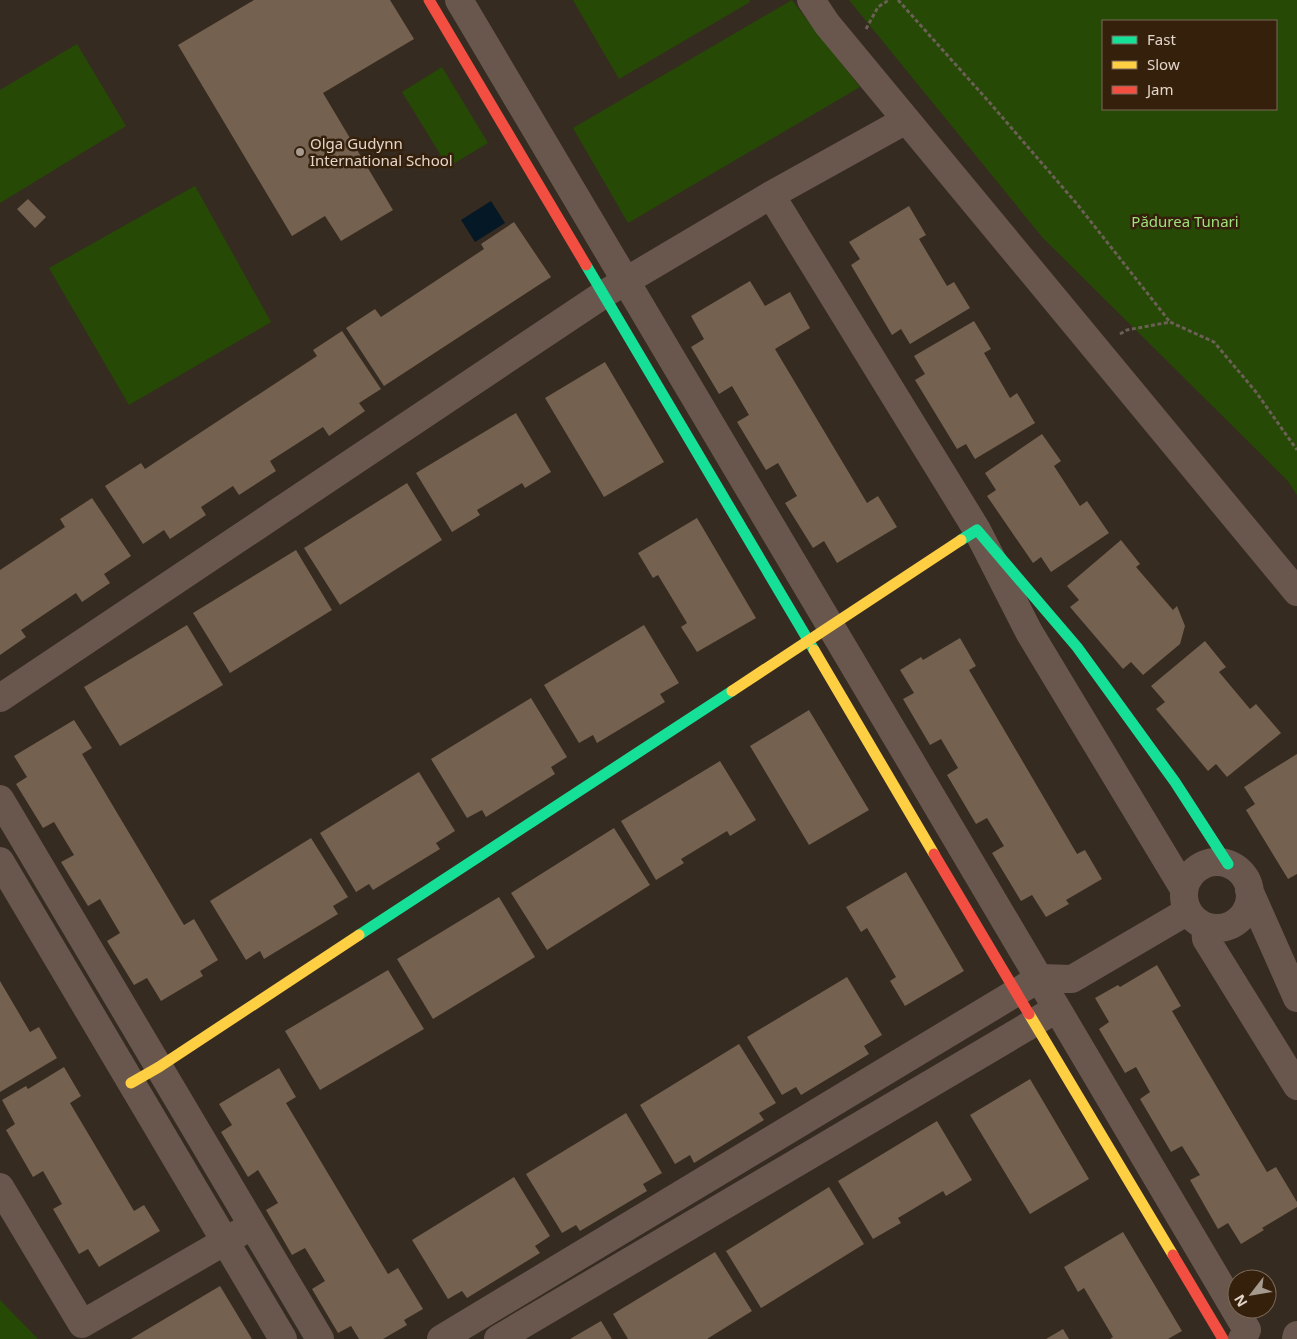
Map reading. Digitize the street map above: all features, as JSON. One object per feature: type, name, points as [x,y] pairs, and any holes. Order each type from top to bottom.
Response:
[{"type":"street","points":[[429,0],[614,288],[819,634],[1017,993],[1223,1339]]},
{"type":"street","points":[[459,0],[614,288]]},
{"type":"street","points":[[811,0],[827,24],[849,51],[1297,592]]},
{"type":"street","points":[[0,698],[614,288],[770,195],[906,120]]},
{"type":"street","points":[[770,195],[977,530],[1029,632],[1192,909],[1206,939],[1297,1086]]},
{"type":"street","points":[[132,1083],[977,530]]},
{"type":"street","points":[[977,530],[1077,647],[1175,782],[1228,864]]},
{"type":"street","points":[[819,634],[1058,1007],[1247,1330],[1242,1339]]},
{"type":"street","points":[[0,799],[320,1339]]},
{"type":"street","points":[[0,861],[283,1339]]},
{"type":"street","points":[[1249,890],[1249,901],[1245,912],[1238,921],[1228,926],[1216,928],[1192,909],[1188,878],[1196,869],[1217,861],[1228,864],[1238,870],[1246,879],[1249,890],[1297,998]]},
{"type":"street","points":[[441,1339],[1040,978],[1072,979],[1192,909]]},
{"type":"street","points":[[498,1339],[1035,1022],[1058,1007],[1072,979]]},
{"type":"street","points":[[0,1186],[82,1324],[253,1226]]},
{"type":"street","points":[[1296,1339],[1297,1335]]},
{"type":"path","points":[[849,51],[865,32],[878,6],[889,0]]},
{"type":"path","points":[[898,0],[1077,204],[1170,322],[1214,342],[1256,392],[1297,450]]},
{"type":"path","points":[[1096,350],[1127,330],[1170,322]]},
{"type":"green space","points":[[573,0],[749,0],[750,2],[619,79]]},
{"type":"green space","points":[[792,0],[860,87],[628,223],[573,128]]},
{"type":"green space","name":"Pădurea Tunari","points":[[849,0],[1297,0],[1297,495],[1287,480],[1043,238]]},
{"type":"green space","points":[[77,44],[126,126],[0,203],[0,90]]},
{"type":"green space","points":[[442,67],[488,143],[448,167],[402,92]]},
{"type":"green space","points":[[195,186],[271,322],[129,405],[49,268]]},
{"type":"green space","points":[[0,1300],[38,1339],[0,1339]]},
{"type":"water","points":[[491,201],[505,223],[475,242],[461,220]]},
{"type":"building","name":"Olga Gudynn International School","points":[[254,0],[390,0],[414,39],[323,93],[393,210],[341,241],[325,216],[292,236],[178,45]]},
{"type":"building","points":[[28,199],[46,217],[35,228],[17,209]]},
{"type":"building","points":[[909,206],[926,235],[919,239],[947,286],[954,282],[970,308],[910,344],[901,329],[892,335],[851,265],[860,259],[849,242]]},
{"type":"building","points":[[514,222],[551,277],[384,386],[346,328],[375,309],[381,317],[484,249],[481,244]]},
{"type":"building","points":[[750,281],[765,306],[790,292],[810,328],[775,349],[867,503],[878,496],[897,527],[837,563],[824,541],[813,548],[785,503],[797,496],[778,463],[766,470],[737,422],[749,415],[732,386],[719,394],[691,347],[704,339],[691,316]]},
{"type":"building","points":[[974,321],[991,349],[984,353],[1010,398],[1017,393],[1035,423],[975,459],[966,444],[957,449],[915,380],[925,374],[914,356]]},
{"type":"building","points":[[342,331],[381,389],[359,403],[365,411],[329,436],[323,427],[270,461],[276,471],[239,495],[233,486],[201,507],[206,515],[170,539],[164,530],[143,544],[105,486],[141,463],[145,469],[317,356],[313,350]]},
{"type":"building","points":[[605,362],[664,462],[604,497],[545,398]]},
{"type":"building","points":[[516,413],[551,472],[525,488],[522,483],[477,510],[480,515],[452,532],[416,473]]},
{"type":"building","points":[[1042,434],[1061,461],[1054,466],[1080,506],[1087,501],[1109,533],[1051,572],[1041,557],[1033,563],[987,496],[996,490],[985,473]]},
{"type":"building","points":[[407,483],[442,540],[340,605],[304,548]]},
{"type":"building","points":[[92,498],[131,556],[104,574],[110,583],[82,602],[76,593],[21,630],[26,637],[0,655],[0,570],[65,527],[60,519]]},
{"type":"building","points":[[697,518],[756,618],[697,652],[681,627],[687,623],[658,575],[653,578],[638,553]]},
{"type":"building","points":[[1121,540],[1140,564],[1136,567],[1173,610],[1177,606],[1185,626],[1180,644],[1143,675],[1131,662],[1123,669],[1070,607],[1079,600],[1067,586]]},
{"type":"building","points":[[296,550],[332,610],[230,673],[193,613]]},
{"type":"building","points":[[187,625],[223,685],[120,746],[84,687]]},
{"type":"building","points":[[644,625],[679,683],[660,694],[665,702],[597,743],[593,735],[579,743],[544,685]]},
{"type":"building","points":[[960,638],[976,666],[969,670],[1077,854],[1085,850],[1102,879],[1066,900],[1069,904],[1046,917],[1032,895],[1021,901],[992,853],[1004,846],[987,818],[976,824],[947,775],[958,768],[941,739],[930,745],[903,699],[914,693],[900,670],[921,657],[923,660]]},
{"type":"building","points":[[1205,641],[1226,667],[1219,672],[1250,709],[1256,704],[1281,733],[1227,777],[1216,764],[1208,771],[1156,709],[1165,702],[1151,686]]},
{"type":"building","points":[[531,698],[567,757],[551,767],[555,774],[486,817],[482,810],[467,818],[431,759]]},
{"type":"building","points":[[809,710],[869,810],[809,845],[750,746]]},
{"type":"building","points":[[74,720],[92,748],[82,754],[184,925],[194,919],[218,960],[200,971],[203,976],[161,1001],[147,978],[134,985],[107,941],[120,933],[100,899],[88,906],[61,862],[74,855],[54,822],[43,828],[16,784],[27,777],[14,756]]},
{"type":"building","points":[[1297,754],[1297,874],[1288,879],[1246,810],[1255,804],[1244,787]]},
{"type":"building","points":[[720,761],[756,820],[730,836],[727,831],[681,859],[684,863],[656,880],[621,821]]},
{"type":"building","points":[[419,772],[455,831],[436,843],[440,849],[373,890],[369,884],[356,892],[320,833]]},
{"type":"building","points":[[614,828],[650,885],[547,950],[511,893]]},
{"type":"building","points":[[311,838],[348,897],[333,906],[338,914],[264,959],[260,951],[246,960],[210,901]]},
{"type":"building","points":[[906,872],[964,971],[905,1006],[890,981],[896,977],[867,928],[861,932],[846,907]]},
{"type":"building","points":[[499,897],[535,957],[433,1019],[397,959]]},
{"type":"building","points":[[1157,965],[1181,1006],[1172,1011],[1267,1172],[1276,1167],[1297,1202],[1297,1207],[1262,1228],[1264,1230],[1241,1244],[1228,1223],[1218,1229],[1190,1180],[1200,1175],[1182,1146],[1171,1152],[1140,1099],[1150,1092],[1136,1067],[1125,1073],[1099,1029],[1109,1022],[1095,998],[1118,985],[1120,987]]},
{"type":"building","points":[[388,970],[424,1029],[320,1090],[285,1031]]},
{"type":"building","points":[[847,977],[882,1035],[864,1046],[869,1054],[801,1095],[796,1087],[782,1095],[747,1037]]},
{"type":"building","points":[[0,981],[30,1032],[39,1027],[57,1058],[0,1092]]},
{"type":"building","points":[[739,1044],[776,1103],[759,1113],[764,1120],[694,1163],[690,1155],[675,1164],[640,1105]]},
{"type":"building","points":[[64,1067],[81,1096],[70,1103],[134,1211],[144,1205],[160,1231],[99,1267],[88,1249],[79,1254],[53,1209],[62,1204],[43,1171],[33,1177],[6,1130],[15,1124],[2,1100],[26,1086],[28,1089]]},
{"type":"building","points":[[279,1068],[296,1097],[286,1103],[388,1274],[398,1268],[423,1309],[404,1320],[407,1325],[383,1339],[359,1339],[351,1326],[338,1333],[312,1289],[325,1281],[305,1248],[292,1255],[266,1210],[278,1203],[258,1170],[248,1177],[221,1132],[232,1125],[219,1104]]},
{"type":"building","points":[[1030,1079],[1089,1179],[1030,1214],[970,1115]]},
{"type":"building","points":[[626,1113],[662,1173],[643,1184],[647,1191],[580,1231],[576,1225],[562,1233],[526,1174]]},
{"type":"building","points":[[937,1121],[972,1180],[946,1196],[943,1191],[898,1218],[901,1223],[873,1239],[838,1181]]},
{"type":"building","points":[[514,1177],[550,1236],[535,1246],[540,1253],[467,1298],[462,1291],[448,1299],[412,1240]]},
{"type":"building","points":[[829,1187],[864,1244],[761,1308],[726,1251]]},
{"type":"building","points":[[1123,1232],[1182,1331],[1168,1339],[1110,1339],[1113,1337],[1084,1288],[1078,1292],[1064,1267]]},
{"type":"building","points":[[715,1252],[752,1311],[707,1339],[628,1339],[613,1314]]},
{"type":"building","points":[[220,1286],[252,1339],[131,1339]]},
{"type":"building","points":[[601,1321],[612,1339],[570,1339]]},
{"type":"building","points":[[1063,1329],[1069,1339],[1046,1339]]},
{"type":"traffic: fast","points":[[586,265],[814,650]]},
{"type":"traffic: fast","points":[[961,540],[977,530],[1077,647],[1175,782],[1228,864]]},
{"type":"traffic: fast","points":[[359,935],[732,691]]},
{"type":"traffic: slow","points":[[732,691],[961,540]]},
{"type":"traffic: slow","points":[[814,650],[934,854]]},
{"type":"traffic: slow","points":[[131,1083],[159,1067],[359,935]]},
{"type":"traffic: slow","points":[[1029,1014],[1173,1255]]},
{"type":"traffic: jam","points":[[429,0],[586,265]]},
{"type":"traffic: jam","points":[[934,854],[1029,1014]]},
{"type":"traffic: jam","points":[[1173,1255],[1223,1339]]},
{"type":"place","name":"Olga Gudynn International School","points":[[300,152]]}]
